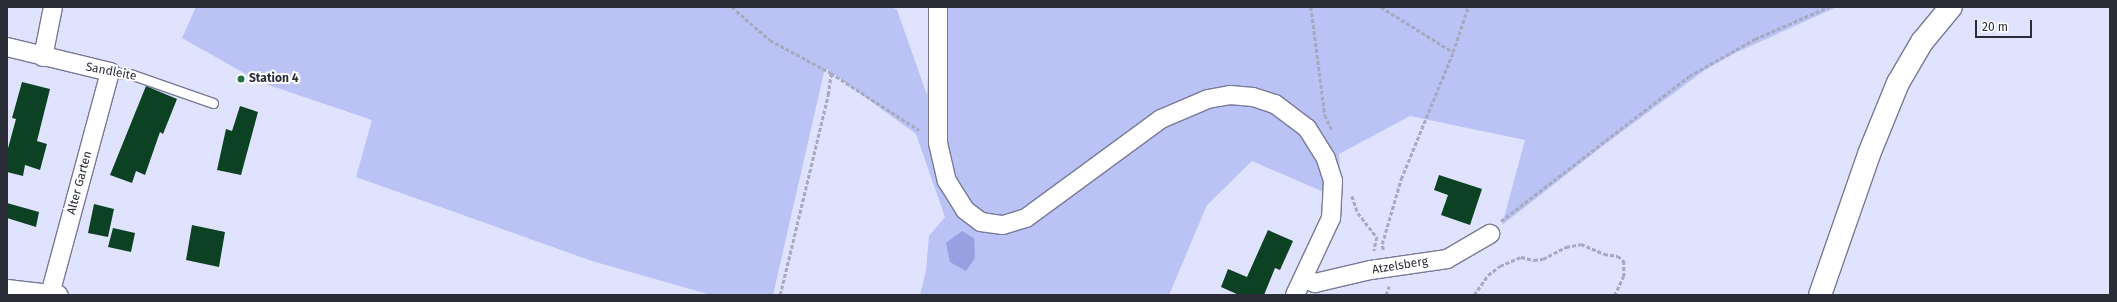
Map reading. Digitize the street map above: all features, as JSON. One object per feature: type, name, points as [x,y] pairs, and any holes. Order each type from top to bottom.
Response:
[{"type":"street","points":[[43,57],[53,7]]},
{"type":"street","points":[[938,7],[938,142],[947,181],[965,210],[982,222],[1003,225],[1026,218],[1161,119],[1208,99],[1230,95],[1253,97],[1275,104],[1307,128],[1326,159],[1333,181],[1331,218],[1295,295]]},
{"type":"street","points":[[1820,295],[1868,154],[1898,83],[1922,42],[1951,7]]},
{"type":"street","name":"Sandleite","points":[[7,47],[43,57],[110,72]]},
{"type":"street","name":"Alter Garten","points":[[53,295],[110,72]]},
{"type":"street","name":"Atzelsberg","points":[[1304,278],[1315,283],[1379,269],[1447,259],[1490,234]]},
{"type":"street","points":[[7,289],[53,295]]},
{"type":"lane","name":"Sandleite","points":[[110,72],[130,74],[213,103]]},
{"type":"path","points":[[732,7],[770,40],[831,73],[938,142]]},
{"type":"path","points":[[1311,7],[1325,115],[1330,126]]},
{"type":"path","points":[[1381,7],[1453,52]]},
{"type":"path","points":[[1379,269],[1382,244],[1401,179],[1453,52],[1468,7]]},
{"type":"path","points":[[1490,234],[1502,220],[1689,76],[1755,39],[1828,7]]},
{"type":"path","points":[[780,295],[828,95],[831,73]]},
{"type":"path","points":[[1352,197],[1358,213],[1377,237],[1379,269]]},
{"type":"path","points":[[1474,295],[1488,275],[1500,266],[1521,257],[1543,259],[1566,247],[1581,244],[1618,256],[1624,261],[1624,276],[1615,295]]},
{"type":"shaded area","points":[[196,7],[892,7],[897,10],[927,95],[931,7],[1837,7],[1735,53],[1705,70],[1604,145],[1502,225],[1525,140],[1410,116],[1339,154],[1342,200],[1252,161],[1207,205],[1169,295],[920,295],[926,271],[929,236],[945,217],[916,134],[825,68],[773,295],[711,295],[592,261],[356,177],[372,120],[260,82],[182,38]]},
{"type":"shaded area","points":[[962,231],[974,238],[975,258],[966,271],[950,262],[946,243]]},
{"type":"building","points":[[22,82],[50,89],[37,141],[47,144],[40,170],[25,165],[23,176],[7,172],[7,152],[16,119],[12,118]]},
{"type":"building","points":[[146,86],[177,99],[163,134],[160,132],[145,175],[136,171],[132,183],[110,175]]},
{"type":"building","points":[[240,106],[258,112],[241,175],[217,170],[226,129],[232,131]]},
{"type":"building","points":[[1439,175],[1482,189],[1470,225],[1441,215],[1448,195],[1434,190]]},
{"type":"building","points":[[7,203],[39,212],[36,227],[7,218]]},
{"type":"building","points":[[94,204],[114,209],[108,237],[88,233]]},
{"type":"building","points":[[192,225],[225,232],[219,267],[186,260]]},
{"type":"building","points":[[113,228],[135,233],[131,252],[108,247]]},
{"type":"building","points":[[1268,230],[1293,241],[1280,270],[1275,268],[1264,295],[1239,295],[1221,287],[1228,269],[1247,277]]},
{"type":"place","name":"Station 4","points":[[241,79]]}]
